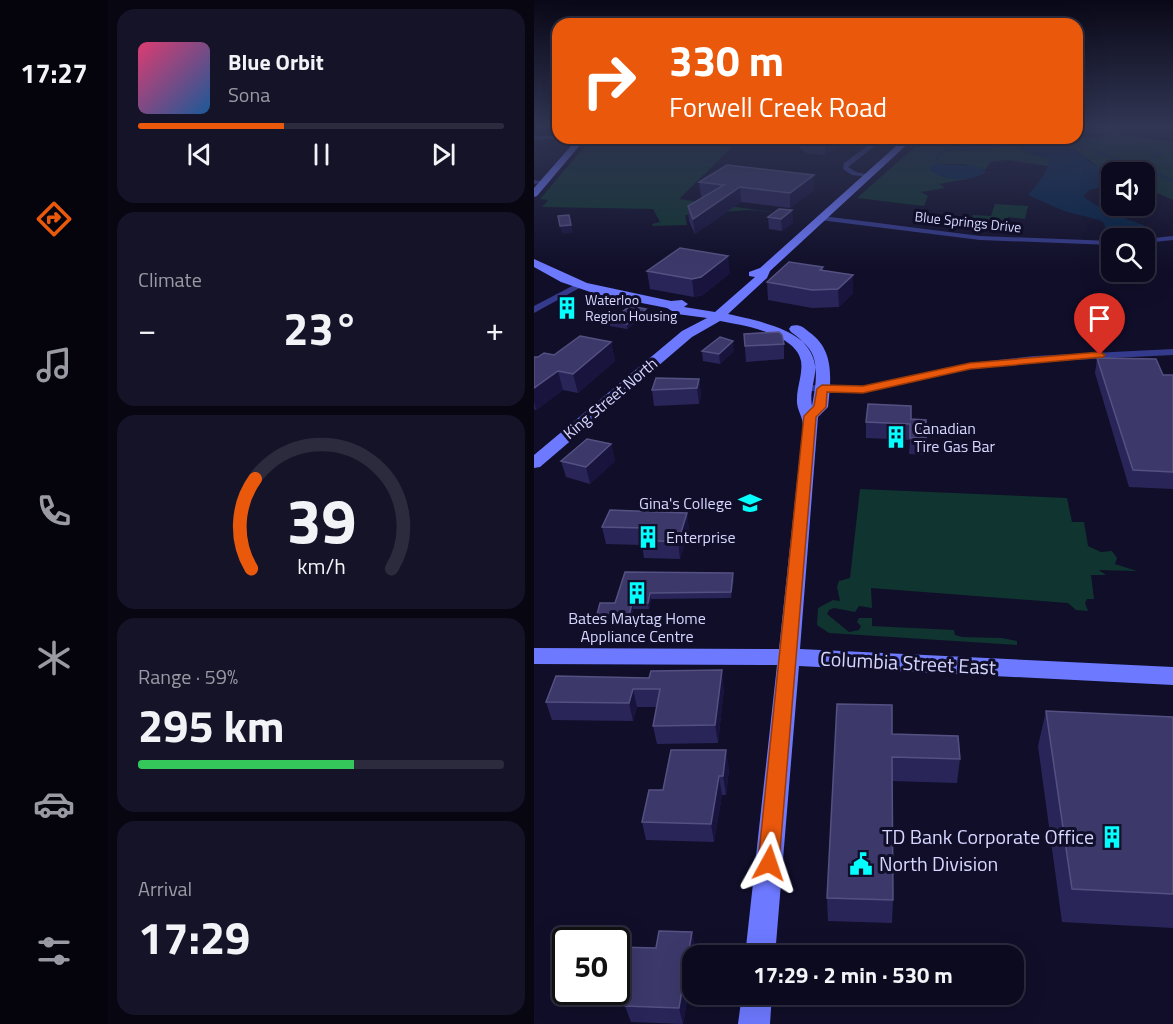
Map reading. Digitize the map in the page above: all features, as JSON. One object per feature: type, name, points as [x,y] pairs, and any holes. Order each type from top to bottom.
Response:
[{"type":"main road","points":[[534,194],[550,175]]},
{"type":"main road","name":"King Street North","points":[[534,463],[687,334],[700,329],[751,274],[764,270],[868,176]]},
{"type":"main road","points":[[534,262],[548,271],[604,292],[671,305],[677,309],[762,319],[796,329],[813,340],[822,354],[820,407],[810,416]]},
{"type":"main road","name":"King Street North","points":[[714,313],[737,300],[764,276],[764,270]]},
{"type":"main road","points":[[737,300],[740,305],[762,319]]},
{"type":"main road","points":[[714,313],[766,328],[796,341],[808,359],[804,408],[810,416],[761,945]]},
{"type":"main road","name":"Columbia Street East","points":[[538,661],[788,657],[1173,676]]},
{"type":"main road","points":[[754,1024],[756,1005]]},
{"type":"street","points":[[863,175],[868,176]]},
{"type":"street","points":[[534,182],[544,182]]},
{"type":"street","name":"Blue Springs Drive","points":[[823,218],[980,238],[1101,243]]},
{"type":"street","points":[[1155,240],[1173,238]]},
{"type":"street","points":[[534,310],[581,285]]},
{"type":"street","points":[[806,388],[863,389],[970,366],[1033,359],[1173,352]]},
{"type":"green space","points":[[561,175],[704,175],[679,199],[772,212],[748,210],[685,215],[687,225],[653,226],[652,224],[660,222],[653,209],[542,207],[548,200],[540,199]]},
{"type":"green space","points":[[883,175],[942,175],[942,177],[972,178],[939,184],[945,188],[921,192],[928,196],[924,206],[857,198]]},
{"type":"green space","points":[[1155,175],[1173,175],[1173,200],[1155,194]]},
{"type":"green space","points":[[995,204],[1028,206],[1025,219],[1008,217],[1004,231],[968,228],[973,215],[991,216]]},
{"type":"green space","points":[[860,489],[1067,498],[1072,522],[1084,522],[1088,546],[1101,552],[1112,551],[1117,558],[1115,564],[1137,571],[1099,570],[1106,575],[1091,575],[1094,599],[1087,599],[1085,603],[1088,611],[1076,610],[1068,603],[871,588],[872,608],[859,606],[855,612],[834,608],[827,614],[849,632],[859,630],[861,626],[857,622],[859,618],[872,618],[872,626],[954,630],[955,635],[962,637],[1002,638],[1017,641],[1017,645],[829,633],[817,625],[818,608],[833,600],[840,601],[837,587],[839,581],[850,578]]},
{"type":"water","points":[[938,175],[979,175],[965,179]]},
{"type":"water","points":[[1043,175],[1101,175],[1101,187],[1089,190],[1083,196],[1101,207],[1101,216],[1119,216],[1143,225],[1144,228],[1105,228],[1104,223],[1099,220],[1064,211],[1028,195]]},
{"type":"building","points":[[711,175],[814,175],[790,193],[740,187],[693,219],[688,206],[724,185],[699,182]]},
{"type":"building","points":[[779,209],[792,210],[781,219],[768,217]]},
{"type":"building","points":[[569,215],[571,225],[560,226],[558,216]]},
{"type":"building","points":[[680,248],[728,256],[701,277],[692,279],[647,271]]},
{"type":"building","points":[[789,262],[823,267],[820,270],[853,275],[838,289],[812,290],[767,282]]},
{"type":"building","points":[[630,306],[646,309],[627,324],[610,321]]},
{"type":"building","points":[[779,332],[784,344],[745,346],[744,334]]},
{"type":"building","points":[[580,336],[611,342],[573,374],[558,371],[534,388],[534,357],[544,353],[554,355]]},
{"type":"building","points":[[720,337],[733,341],[719,354],[702,351]]},
{"type":"building","points":[[1097,358],[1156,359],[1163,375],[1173,375],[1173,472],[1133,470]]},
{"type":"building","points":[[656,378],[699,379],[697,388],[652,390]]},
{"type":"building","points":[[868,404],[911,406],[911,419],[926,420],[926,438],[910,438],[910,424],[866,422]]},
{"type":"building","points":[[587,439],[611,444],[586,467],[561,461]]},
{"type":"building","points":[[610,510],[687,513],[678,542],[641,540],[645,528],[602,527]]},
{"type":"building","points":[[625,572],[733,573],[731,592],[650,593],[648,603],[632,603],[629,616],[596,618],[600,603],[615,603]]},
{"type":"building","points":[[722,670],[715,725],[653,726],[660,689],[633,689],[629,703],[546,702],[556,676],[649,678],[651,671]]},
{"type":"building","name":"North Division","points":[[837,704],[892,705],[892,734],[958,736],[960,759],[892,757],[893,900],[827,898]]},
{"type":"building","name":"TD Bank Corporate Office","points":[[1046,711],[1173,717],[1173,894],[1072,889]]},
{"type":"building","points":[[671,750],[726,750],[723,776],[719,776],[711,824],[642,822],[649,790],[663,790]]},
{"type":"building","points":[[659,931],[692,932],[690,945],[682,945],[682,990],[679,1008],[625,1006],[630,1005],[630,947],[656,948]]},
{"type":"waterway","points":[[1161,175],[1173,181]]},
{"type":"place","name":"Waterloo Region Housing","points":[[567,308]]},
{"type":"place","name":"Canadian Tire Gas Bar","points":[[896,437]]},
{"type":"place","name":"Gina's College","points":[[750,503]]},
{"type":"place","name":"Enterprise","points":[[648,537]]},
{"type":"place","name":"Bates Maytag Home Appliance Centre","points":[[637,593]]},
{"type":"place","name":"TD Bank Corporate Office","points":[[1112,837]]},
{"type":"place","name":"North Division","points":[[861,864]]},
{"type":"route","points":[[769,863],[810,416],[820,407],[822,389],[863,389],[970,366],[1100,355]]}]
